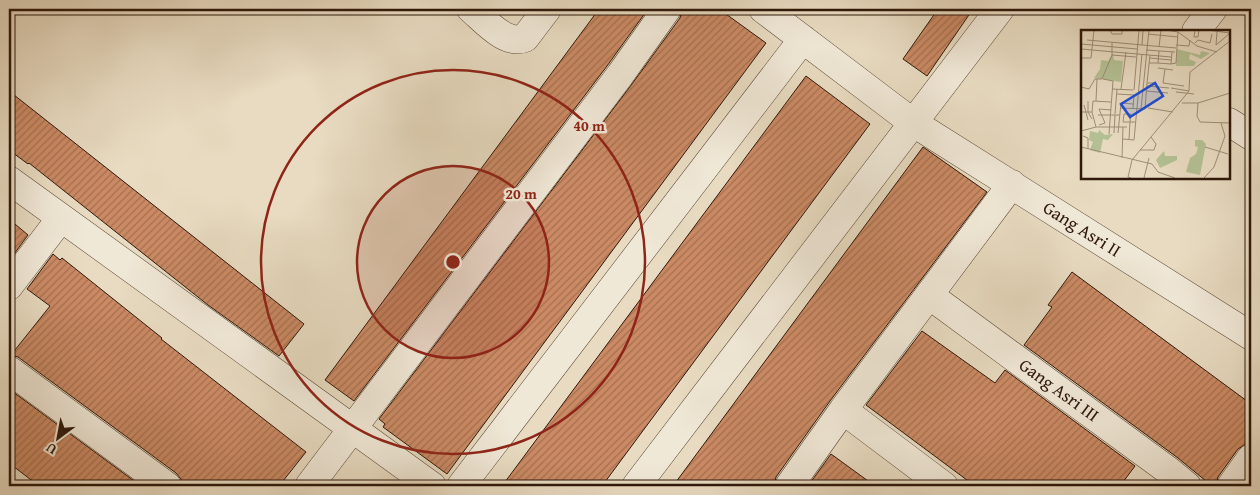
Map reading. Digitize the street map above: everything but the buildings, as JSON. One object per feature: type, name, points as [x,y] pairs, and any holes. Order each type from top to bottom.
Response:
[{"type":"street","points":[[471,9],[505,36],[513,40],[520,40],[525,38],[547,9]]},
{"type":"street","points":[[309,486],[620,75],[667,9]]},
{"type":"street","name":"Gang Asri II","points":[[763,9],[912,122],[1251,336]]},
{"type":"street","points":[[636,486],[1000,9]]},
{"type":"street","points":[[1197,30],[1212,9]]},
{"type":"street","points":[[461,486],[803,39]]},
{"type":"street","points":[[1230,123],[1251,136]]},
{"type":"street","points":[[9,180],[432,486]]},
{"type":"street","points":[[789,486],[843,410],[1012,184]]},
{"type":"street","points":[[9,286],[61,218]]},
{"type":"street","name":"Gang Asri III","points":[[929,295],[1171,481]]},
{"type":"street","points":[[9,370],[167,486]]},
{"type":"street","points":[[843,410],[944,486]]},
{"type":"street","points":[[1231,486],[1251,458]]}]
